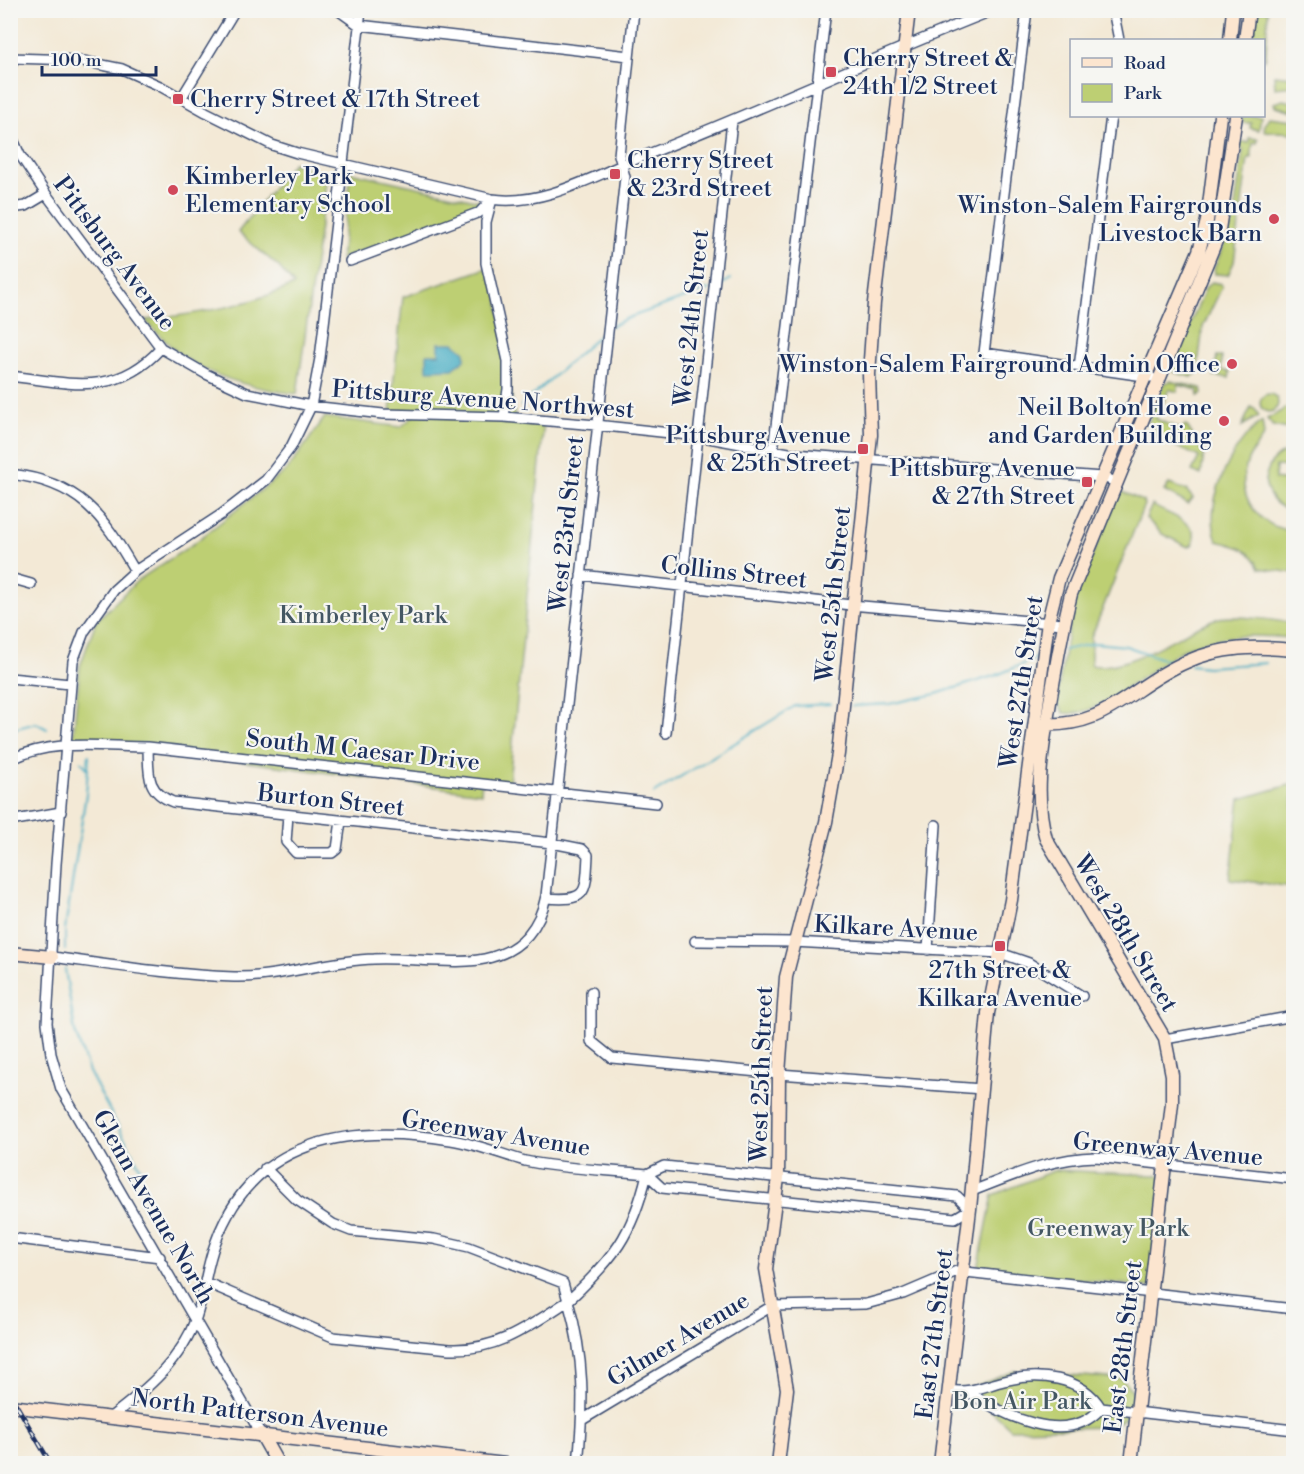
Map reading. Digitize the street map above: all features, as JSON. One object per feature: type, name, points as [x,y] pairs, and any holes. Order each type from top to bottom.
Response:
[{"type":"street","points":[[182,98],[236,10]]},
{"type":"street","points":[[338,10],[359,25],[629,56]]},
{"type":"street","name":"Glenn Avenue North","points":[[278,1464],[61,1089],[47,1032],[56,864],[70,684],[73,661],[84,632],[114,590],[135,571],[222,514],[266,480],[291,447],[311,406],[344,164],[361,10]]},
{"type":"street","name":"West 23rd Street","points":[[52,957],[234,977],[269,975],[331,962],[374,959],[472,961],[493,957],[515,948],[535,928],[543,913],[546,898],[596,425],[625,177],[619,155],[634,10]]},
{"type":"street","points":[[773,451],[826,10]]},
{"type":"street","name":"West 25th Street","points":[[778,1464],[788,1389],[785,1361],[766,1269],[778,1178],[779,1074],[786,977],[793,942],[826,822],[838,754],[851,605],[869,458],[874,303],[909,10]]},
{"type":"street","points":[[10,77],[11,58],[54,57],[105,65],[138,75],[272,145],[509,202],[566,188],[732,121],[905,45],[994,10]]},
{"type":"street","points":[[1027,10],[984,353],[1154,377]]},
{"type":"street","points":[[1113,10],[1119,39]]},
{"type":"street","points":[[1230,39],[1233,10]]},
{"type":"street","points":[[1245,39],[1249,10]]},
{"type":"street","points":[[1079,367],[1111,117]]},
{"type":"street","name":"West 27th Street","points":[[970,1209],[988,1014],[1011,900],[1041,724],[1063,624],[1071,594],[1117,482],[1199,251],[1207,221],[1220,117]]},
{"type":"street","name":"West 27th Street","points":[[1041,724],[1048,622],[1059,578],[1102,477],[1154,377],[1218,236],[1236,117]]},
{"type":"street","name":"West 24th Street","points":[[666,733],[732,121]]},
{"type":"street","name":"Pittsburg Avenue","points":[[10,133],[20,155],[46,194],[161,348],[237,389],[311,406]]},
{"type":"street","points":[[10,208],[26,206],[46,194]]},
{"type":"street","points":[[350,261],[480,212],[492,199]]},
{"type":"street","points":[[492,199],[486,222],[486,263],[508,361],[508,389],[504,417]]},
{"type":"street","points":[[10,376],[86,384],[107,383],[139,370],[161,348]]},
{"type":"street","name":"Pittsburg Avenue Northwest","points":[[311,406],[383,414],[504,417],[596,425],[698,436],[773,451],[1102,477],[1117,482]]},
{"type":"street","points":[[10,474],[52,483],[78,496],[93,507],[107,524],[135,571]]},
{"type":"street","name":"Collins Street","points":[[581,575],[851,605],[1063,624]]},
{"type":"street","points":[[10,578],[31,584]]},
{"type":"street","points":[[1041,724],[1078,723],[1094,718],[1183,663],[1213,652],[1261,647],[1293,650]]},
{"type":"street","points":[[10,678],[70,684]]},
{"type":"street","name":"West 28th Street","points":[[1041,724],[1040,817],[1046,839],[1165,1039],[1172,1075],[1166,1164]]},
{"type":"street","name":"South M Caesar Drive","points":[[10,760],[41,748],[148,747],[656,803]]},
{"type":"street","name":"Burton Street","points":[[148,747],[150,782],[159,796],[173,802],[552,843],[582,849],[588,855],[587,886],[582,895],[572,900],[546,898]]},
{"type":"street","points":[[10,821],[61,812]]},
{"type":"street","points":[[288,814],[286,842],[296,853],[332,853],[337,849],[341,821]]},
{"type":"street","points":[[927,950],[936,825]]},
{"type":"street","name":"Kilkare Avenue","points":[[695,941],[793,942],[1000,953],[1029,963],[1082,996]]},
{"type":"street","points":[[10,953],[52,957]]},
{"type":"street","points":[[591,992],[591,1041],[612,1058],[779,1074],[982,1089]]},
{"type":"street","points":[[1165,1039],[1293,1016]]},
{"type":"street","name":"Greenway Avenue","points":[[112,1416],[152,1386],[172,1360],[195,1320],[214,1245],[225,1218],[251,1182],[265,1168],[310,1144],[340,1136],[367,1133],[450,1140],[484,1147],[527,1161],[647,1174],[664,1166],[957,1196],[970,1209],[955,1218],[662,1188],[647,1174]]},
{"type":"street","name":"Greenway Avenue","points":[[972,1191],[1057,1160],[1096,1157],[1293,1179]]},
{"type":"street","name":"East 28th Street","points":[[1131,1464],[1166,1164]]},
{"type":"street","points":[[265,1168],[297,1200],[333,1224],[351,1231],[434,1239],[469,1247],[563,1283],[581,1351],[582,1419],[578,1464]]},
{"type":"street","points":[[205,1282],[333,1336],[467,1350],[501,1342],[568,1301],[605,1267],[625,1239],[638,1209],[647,1174]]},
{"type":"street","name":"East 27th Street","points":[[940,1464],[970,1209]]},
{"type":"street","points":[[10,1238],[160,1257]]},
{"type":"street","name":"Gilmer Avenue","points":[[582,1419],[772,1306],[866,1304],[903,1294],[962,1271],[1293,1309]]},
{"type":"street","points":[[949,1390],[969,1392],[1018,1378],[1046,1378],[1086,1389],[1101,1408]]},
{"type":"street","points":[[969,1392],[1002,1412],[1038,1424],[1082,1422],[1101,1408],[1293,1430]]},
{"type":"street","name":"North Patterson Avenue","points":[[10,1406],[112,1416],[505,1464]]},
{"type":"green space","points":[[1256,11],[1268,11],[1265,58],[1265,39],[1252,39]]},
{"type":"green space","points":[[1274,75],[1293,77],[1293,86],[1275,88]]},
{"type":"green space","points":[[1283,100],[1293,102],[1293,111],[1275,106],[1274,103]]},
{"type":"green space","points":[[1243,117],[1261,117],[1259,130],[1250,128],[1251,123],[1242,123]]},
{"type":"green space","points":[[1269,117],[1293,120],[1293,133],[1264,131]]},
{"type":"green space","points":[[1249,138],[1258,139],[1257,143],[1253,143],[1251,158],[1248,158],[1234,262],[1228,275],[1215,274],[1214,269],[1233,222],[1243,150],[1239,146],[1240,141],[1249,143]]},
{"type":"green space","points":[[293,163],[327,175],[297,394],[233,381],[202,368],[175,350],[145,320],[221,308],[294,285],[279,267],[238,232]]},
{"type":"green space","points":[[350,172],[484,202],[478,207],[341,259]]},
{"type":"green space","name":"Kimberley Park","points":[[493,266],[515,418],[544,421],[509,783],[482,780],[481,793],[73,739],[80,666],[96,621],[138,580],[193,544],[288,469],[325,417],[401,427],[413,416],[390,413],[403,297]]},
{"type":"green space","points":[[1212,282],[1221,284],[1222,287],[1203,327],[1197,373],[1191,377],[1174,372],[1172,366],[1206,287]]},
{"type":"green space","points":[[1217,356],[1222,357],[1221,370],[1230,372],[1229,378],[1214,376]]},
{"type":"green space","points":[[1170,381],[1201,388],[1202,394],[1198,396],[1198,390],[1179,385],[1177,392],[1169,389],[1156,419],[1182,430],[1185,425],[1187,426],[1204,454],[1201,475],[1192,471],[1199,457],[1152,435],[1156,427],[1148,424],[1164,383]]},
{"type":"green space","points":[[1269,394],[1277,399],[1278,403],[1273,411],[1269,412],[1261,407],[1260,403],[1265,395]]},
{"type":"green space","points":[[1251,407],[1259,416],[1242,426]]},
{"type":"green space","points":[[1288,407],[1293,410],[1293,430],[1273,426],[1267,419]]},
{"type":"green space","points":[[1262,421],[1264,435],[1248,459],[1244,488],[1253,509],[1261,517],[1281,529],[1293,531],[1293,573],[1260,568],[1248,552],[1217,541],[1214,509],[1223,475],[1240,445]]},
{"type":"green space","points":[[1293,451],[1293,467],[1276,466],[1275,479],[1293,482],[1293,510],[1281,507],[1273,501],[1265,480],[1268,469],[1277,456]]},
{"type":"green space","points":[[1169,484],[1186,490],[1193,498],[1188,504],[1164,491]]},
{"type":"green space","points":[[1120,491],[1143,501],[1144,505],[1091,638],[1091,665],[1105,666],[1138,657],[1202,624],[1221,618],[1254,618],[1293,624],[1293,638],[1241,636],[1202,642],[1175,654],[1111,699],[1079,713],[1064,713],[1056,702],[1074,598]]},
{"type":"green space","points":[[1152,505],[1181,520],[1193,530],[1192,545],[1188,547],[1162,534],[1146,518]]},
{"type":"green space","points":[[1293,784],[1293,887],[1230,879],[1240,799]]},
{"type":"green space","name":"Greenway Park","points":[[1055,1170],[1173,1176],[1157,1288],[978,1268],[993,1195]]},
{"type":"green space","name":"Bon Air Park","points":[[1015,1371],[1122,1379],[1145,1405],[1111,1427],[1011,1429],[968,1389]]},
{"type":"water","points":[[439,343],[454,343],[465,352],[465,359],[453,369],[427,370],[427,354],[439,354]]},
{"type":"waterway","points":[[718,286],[731,279]]},
{"type":"waterway","points":[[611,326],[710,289]]},
{"type":"waterway","points":[[521,406],[604,331]]},
{"type":"waterway","points":[[1064,650],[1095,643],[1126,646],[1174,663]]},
{"type":"waterway","points":[[852,706],[889,704],[936,694],[997,675],[1039,657]]},
{"type":"waterway","points":[[1191,665],[1207,667],[1266,663]]},
{"type":"waterway","points":[[654,793],[795,706],[830,704]]},
{"type":"waterway","points":[[10,730],[36,723],[47,729]]},
{"type":"waterway","points":[[65,950],[65,929],[86,794],[89,755]]},
{"type":"waterway","points":[[81,761],[88,769]]},
{"type":"waterway","points":[[65,969],[75,1032],[89,1072],[143,1173]]},
{"type":"railway","points":[[10,1394],[51,1464]]},
{"type":"place","name":"Cherry Street & 24th 1/2 Street","points":[[831,72]]},
{"type":"place","name":"Cherry Street & 17th Street","points":[[178,99]]},
{"type":"place","name":"Cherry Street & 23rd Street","points":[[615,174]]},
{"type":"place","name":"Kimberley Park Elementary School","points":[[173,190]]},
{"type":"place","name":"Winston-Salem Fairgrounds Livestock Barn","points":[[1274,219]]},
{"type":"place","name":"Winston-Salem Fairground Admin Office","points":[[1232,364]]},
{"type":"place","name":"Neil Bolton Home and Garden Building","points":[[1224,421]]},
{"type":"place","name":"Pittsburg Avenue & 25th Street","points":[[863,449]]},
{"type":"place","name":"Pittsburg Avenue & 27th Street","points":[[1087,482]]},
{"type":"place","name":"27th Street & Kilkara Avenue","points":[[1000,946]]}]
